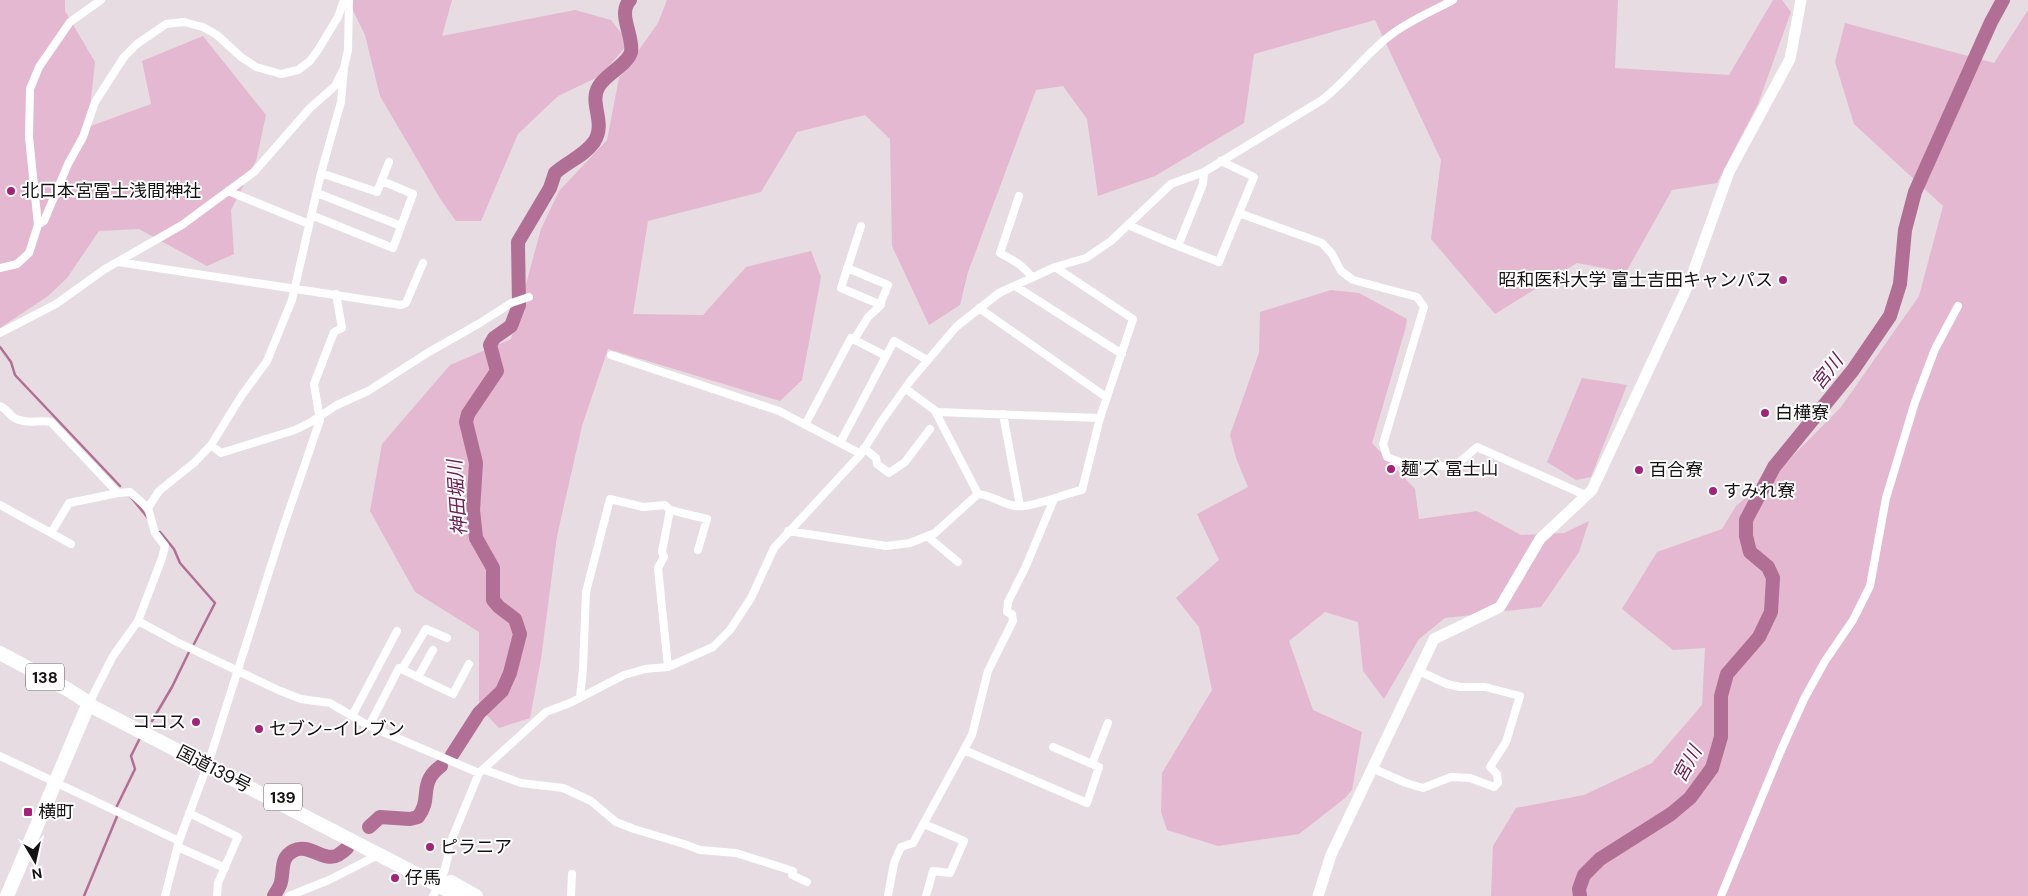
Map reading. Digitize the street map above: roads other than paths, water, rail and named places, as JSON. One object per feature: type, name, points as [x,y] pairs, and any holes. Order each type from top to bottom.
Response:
[{"type":"highway","name":"138","points":[[0,653],[89,703]]},
{"type":"highway","name":"国道139号","points":[[89,703],[93,707],[208,761],[438,886],[476,896]]},
{"type":"highway","points":[[7,896],[89,703]]},
{"type":"highway","name":"国道139号","points":[[208,761],[459,896]]},
{"type":"street","points":[[0,268],[17,264],[29,253],[38,225],[29,137],[30,89],[39,67],[70,22],[101,0]]},
{"type":"street","points":[[38,225],[44,221],[68,164],[83,137],[95,102],[124,57],[137,44],[166,24],[184,22],[204,27],[217,35],[241,57],[256,67],[280,74],[298,70],[310,61],[338,18],[344,0]]},
{"type":"street","points":[[148,508],[159,491],[195,462],[211,445],[242,395],[267,361],[296,289],[320,172],[341,102],[344,68],[348,50],[350,0]]},
{"type":"street","points":[[438,886],[449,846],[482,772],[524,730],[546,712],[624,675],[668,666],[714,647],[730,630],[751,598],[774,548],[863,451],[880,422],[927,360],[956,327],[999,293],[1055,267],[1086,258],[1111,241],[1171,184],[1204,172],[1333,91],[1375,48],[1393,33],[1415,19],[1453,0]]},
{"type":"street","points":[[1318,896],[1331,856],[1434,639],[1500,607],[1540,540],[1592,490],[1690,281],[1729,172],[1790,59],[1801,0]]},
{"type":"street","points":[[0,333],[56,304],[118,262],[182,225],[254,172],[310,108],[335,86],[344,68]]},
{"type":"street","points":[[1128,225],[1219,262],[1254,177],[1221,161]]},
{"type":"street","points":[[320,172],[377,192],[389,162]]},
{"type":"street","points":[[1178,246],[1203,184],[1204,172]]},
{"type":"street","points":[[311,214],[393,248],[413,194],[382,181]]},
{"type":"street","points":[[228,191],[309,224]]},
{"type":"street","points":[[317,193],[401,226]]},
{"type":"street","points":[[1019,196],[1000,253],[1028,271],[1032,278]]},
{"type":"street","points":[[1239,213],[1322,243],[1332,254],[1341,271],[1354,280],[1417,297],[1424,307],[1383,444],[1387,457],[1402,463],[1454,467],[1477,447],[1585,495]]},
{"type":"street","points":[[861,226],[841,288],[881,305]]},
{"type":"street","points":[[118,262],[401,305],[406,303],[423,263]]},
{"type":"street","points":[[788,531],[886,546],[910,543],[935,533],[978,494],[986,494],[1016,507],[1054,499],[1082,490],[1106,397],[1133,319],[1055,267]]},
{"type":"street","points":[[847,268],[888,285],[881,305],[868,316],[854,340]]},
{"type":"street","points":[[1015,286],[1122,354]]},
{"type":"street","points":[[165,896],[178,844],[208,761],[320,420],[314,384],[334,332],[342,328],[336,294]]},
{"type":"street","points":[[211,445],[222,453],[295,430],[368,391],[428,352],[511,303],[529,297]]},
{"type":"street","points":[[1721,896],[1804,699],[1825,661],[1860,608],[1870,586],[1886,498],[1909,422],[1934,348],[1958,306]]},
{"type":"street","points":[[979,308],[1106,397]]},
{"type":"street","points":[[805,425],[851,338],[886,356]]},
{"type":"street","points":[[840,443],[894,341],[927,360]]},
{"type":"street","points":[[611,355],[779,411],[840,443],[876,458],[877,464],[889,473],[905,462],[930,429]]},
{"type":"street","points":[[906,389],[935,411],[978,494]]},
{"type":"street","points":[[0,406],[11,417],[25,422],[45,420],[51,422],[118,493]]},
{"type":"street","points":[[935,411],[1100,418]]},
{"type":"street","points":[[1003,414],[1020,506]]},
{"type":"street","points":[[51,533],[69,503],[130,492],[148,508],[155,533],[165,546],[138,621],[113,656],[89,703]]},
{"type":"street","points":[[580,697],[586,592],[610,499],[643,506],[665,505],[670,510],[707,518],[698,550]]},
{"type":"street","points":[[888,896],[894,863],[901,847],[913,843],[972,735],[988,671],[1013,621],[1012,614],[1007,612],[1008,602],[1026,566],[1054,499]]},
{"type":"street","points":[[0,505],[71,544]]},
{"type":"street","points":[[668,666],[658,568],[664,557],[662,552],[670,510]]},
{"type":"street","points":[[927,536],[958,562]]},
{"type":"street","points":[[138,621],[176,642],[278,690],[302,699],[330,703],[369,726],[482,772],[521,783],[564,788],[591,801],[616,822],[634,829],[700,850],[724,851],[750,856],[793,871],[792,875],[794,877],[807,882]]},
{"type":"street","points":[[369,726],[399,668],[402,669],[426,629],[447,638]]},
{"type":"street","points":[[352,716],[397,631]]},
{"type":"street","points":[[418,677],[433,650]]},
{"type":"street","points":[[402,669],[453,694],[469,664]]},
{"type":"street","points":[[1372,768],[1406,783],[1423,788],[1451,777],[1470,778],[1494,787],[1498,783],[1497,774],[1490,768],[1506,742],[1520,696],[1485,687],[1460,687],[1447,684],[1419,671]]},
{"type":"street","points":[[1092,764],[1108,723]]},
{"type":"street","points":[[964,750],[1087,802],[1099,767],[1053,747]]},
{"type":"street","points":[[0,756],[225,868]]},
{"type":"street","points":[[189,814],[232,832],[238,837],[218,883],[217,896]]},
{"type":"street","points":[[924,824],[964,841],[950,873],[933,870],[926,896]]},
{"type":"street","points":[[290,896],[329,880],[380,854]]},
{"type":"street","points":[[571,896],[572,874]]},
{"type":"waterway","name":"神田堀川","points":[[452,755],[479,713],[502,691],[510,673],[520,634],[515,619],[493,600],[493,568],[476,538],[473,510],[476,463],[466,422],[468,414],[497,371],[490,345],[494,338],[511,326],[519,305],[518,242],[550,188],[555,173],[594,142],[599,127],[595,99],[596,92],[602,82],[626,61],[631,52],[625,18],[626,6],[630,0]]},
{"type":"waterway","name":"宮川","points":[[1580,896],[1579,889],[1584,875],[1600,859],[1671,814],[1690,798],[1712,768],[1721,737],[1721,696],[1727,674],[1759,637],[1771,612],[1773,578],[1768,567],[1750,552],[1746,536],[1746,520],[1774,467],[1853,370],[1890,316],[1900,284],[1905,230],[1915,192],[1991,22],[2003,0]]},
{"type":"waterway","points":[[0,347],[11,362],[15,375],[120,486]]},
{"type":"waterway","points":[[130,496],[148,518]]},
{"type":"waterway","points":[[160,532],[174,549],[180,563],[215,603],[194,644]]},
{"type":"waterway","points":[[152,721],[172,687],[189,652]]},
{"type":"waterway","points":[[84,896],[118,814],[116,808],[135,769],[131,756],[140,738]]},
{"type":"waterway","name":"神田堀川","points":[[369,827],[380,817],[410,819],[418,817],[425,804],[429,779],[441,766]]},
{"type":"waterway","name":"神田堀川","points":[[274,896],[282,878],[284,861],[293,851],[305,849],[333,857],[347,848]]},
{"type":"place","name":"北口本宮冨士浅間神社","points":[[11,191]]},
{"type":"place","name":"昭和医科大学 富士吉田キャンパス","points":[[1783,280]]},
{"type":"place","name":"白樺寮","points":[[1765,413]]},
{"type":"place","name":"麺'ズ 冨士山","points":[[1391,469]]},
{"type":"place","name":"百合寮","points":[[1639,470]]},
{"type":"place","name":"すみれ寮","points":[[1713,491]]},
{"type":"place","name":"ココス","points":[[196,722]]},
{"type":"place","name":"セブン-イレブン","points":[[259,729]]},
{"type":"place","name":"横町","points":[[28,812]]},
{"type":"place","name":"ピラニア","points":[[430,847]]},
{"type":"place","name":"仔馬","points":[[395,878]]}]
